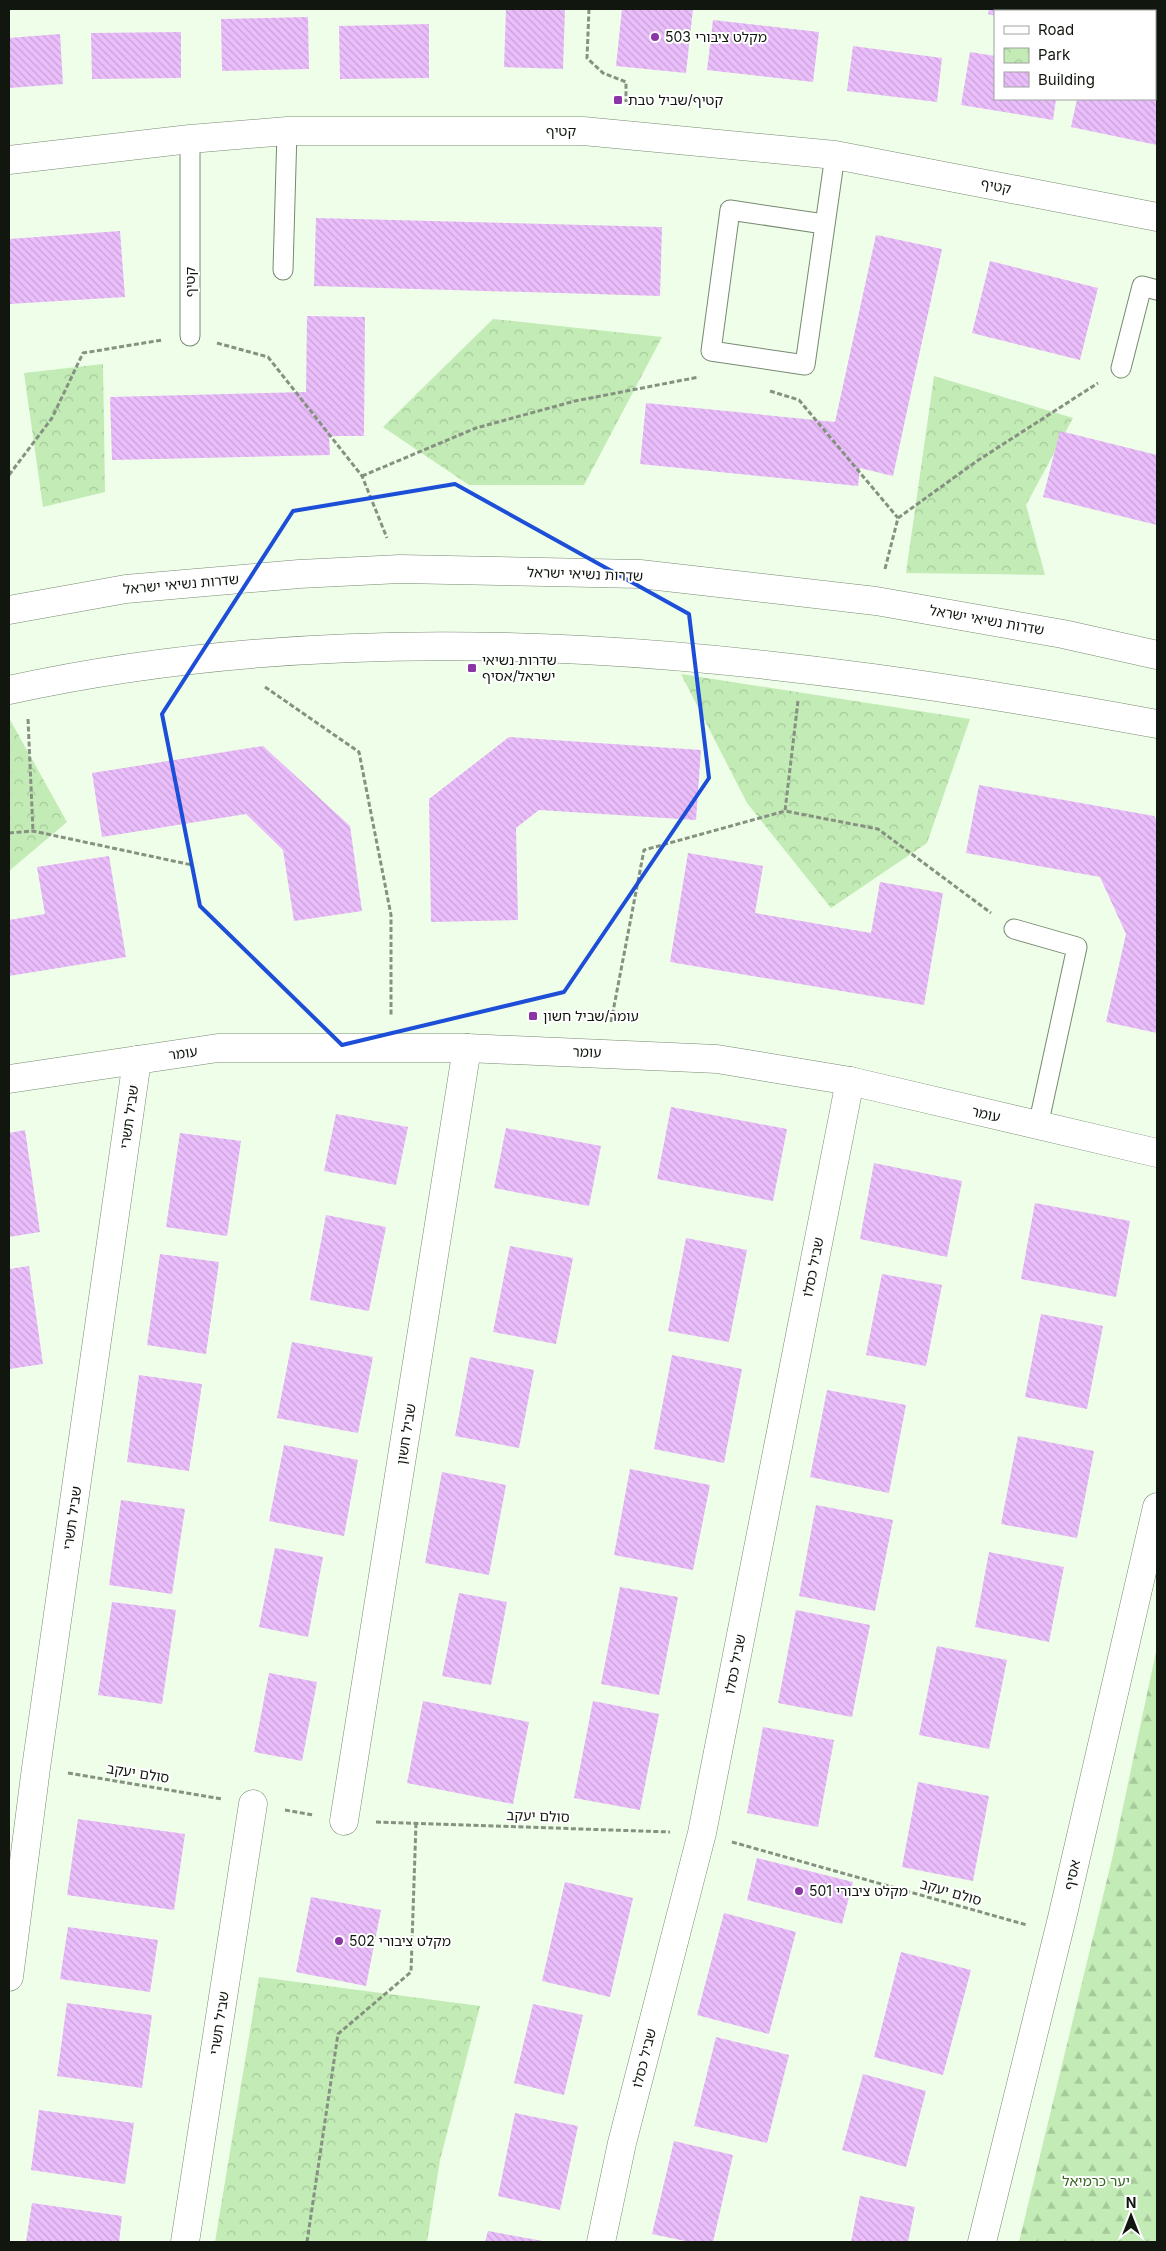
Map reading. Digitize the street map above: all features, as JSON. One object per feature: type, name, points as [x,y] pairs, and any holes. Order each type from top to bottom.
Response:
[{"type":"street","name":"קטיף","points":[[9,160],[190,139],[287,131],[584,131],[835,155],[1157,217]]},
{"type":"street","name":"שדרות נשיאי ישראל","points":[[9,610],[126,589],[299,574],[400,569],[640,574],[876,601],[1063,634],[1157,655]]},
{"type":"street","points":[[18,688],[219,655],[407,645],[567,648],[802,669],[995,694],[1157,724]]},
{"type":"street","name":"עומר","points":[[9,1079],[218,1048],[467,1048],[717,1059],[850,1081],[1157,1153]]},
{"type":"street","name":"שביל חשון","points":[[344,1821],[467,1048]]},
{"type":"street","name":"שביל תשרי","points":[[9,1977],[36,1768],[137,1060]]},
{"type":"street","name":"שביל כסלו","points":[[601,2242],[622,2143],[702,1833],[850,1081]]},
{"type":"street","name":"אסיף","points":[[982,2242],[1058,1934],[1157,1507]]},
{"type":"street","name":"שביל תשרי","points":[[185,2242],[253,1804]]},
{"type":"lane","points":[[283,270],[287,131]]},
{"type":"lane","name":"קטיף","points":[[190,139],[190,336]]},
{"type":"lane","points":[[824,224],[730,210],[711,351],[805,365],[835,155]]},
{"type":"lane","points":[[1121,368],[1142,286],[1157,290]]},
{"type":"lane","points":[[1014,929],[1077,947],[1038,1126]]},
{"type":"path","points":[[589,9],[587,58],[603,73],[626,82],[625,135]]},
{"type":"path","points":[[9,475],[52,418],[83,353]]},
{"type":"path","points":[[268,356],[362,476],[400,569]]},
{"type":"path","points":[[876,601],[898,518],[977,461],[1121,368]]},
{"type":"path","points":[[362,476],[476,428],[575,401],[706,376]]},
{"type":"path","points":[[798,400],[898,518]]},
{"type":"path","points":[[785,811],[802,669]]},
{"type":"path","points":[[260,684],[359,752],[391,915],[391,1048]]},
{"type":"path","points":[[18,688],[33,831]]},
{"type":"path","points":[[606,1053],[644,850],[785,811],[878,829],[1014,929]]},
{"type":"path","points":[[9,832],[33,831],[192,865]]},
{"type":"path","name":"סולם יעקב","points":[[36,1768],[344,1821],[702,1833],[1058,1934]]},
{"type":"path","points":[[307,2242],[338,2034],[411,1972],[416,1823]]},
{"type":"highlighted area","points":[[455,484],[689,614],[709,778],[564,992],[342,1045],[200,906],[162,714],[293,511]]},
{"type":"green space","points":[[493,319],[662,337],[584,485],[469,485],[383,427]]},
{"type":"green space","points":[[103,364],[105,492],[43,507],[24,373]]},
{"type":"green space","points":[[934,376],[1073,418],[1026,505],[1045,575],[906,573]]},
{"type":"green space","points":[[681,674],[970,719],[927,843],[831,908],[747,803]]},
{"type":"green space","points":[[9,718],[67,822],[9,871]]},
{"type":"green space","name":"יער כרמיאל","points":[[1157,1647],[1157,2242],[1019,2242],[1112,1859]]},
{"type":"green space","points":[[259,1977],[480,2006],[440,2160],[427,2242],[215,2242]]},
{"type":"building","points":[[506,9],[565,9],[563,69],[504,67]]},
{"type":"building","name":"מקלט ציבורי 503","points":[[622,9],[693,9],[686,73],[616,66]]},
{"type":"building","points":[[989,9],[1095,9],[994,10],[994,16],[988,14]]},
{"type":"building","points":[[1157,9],[1157,59],[1156,10],[1137,10]]},
{"type":"building","points":[[308,17],[309,69],[222,71],[221,19]]},
{"type":"building","points":[[713,20],[819,32],[813,82],[707,70]]},
{"type":"building","points":[[429,24],[429,78],[340,79],[339,26]]},
{"type":"building","points":[[181,32],[181,78],[92,79],[91,33]]},
{"type":"building","points":[[60,34],[63,84],[9,88],[9,38]]},
{"type":"building","points":[[853,46],[942,58],[937,102],[847,91]]},
{"type":"building","points":[[970,52],[994,56],[994,100],[1056,100],[1053,120],[961,105]]},
{"type":"building","points":[[1157,87],[1157,145],[1071,127],[1077,100],[1156,100]]},
{"type":"building","points":[[316,218],[662,227],[660,296],[314,286]]},
{"type":"building","points":[[120,231],[125,297],[9,304],[9,239]]},
{"type":"building","points":[[876,235],[942,249],[893,476],[860,468],[858,486],[640,464],[646,403],[835,422]]},
{"type":"building","points":[[990,261],[1098,288],[1080,360],[972,333]]},
{"type":"building","points":[[307,316],[365,317],[364,436],[329,436],[330,455],[112,460],[110,397],[306,392]]},
{"type":"building","points":[[1060,431],[1157,455],[1157,525],[1043,497]]},
{"type":"building","points":[[509,737],[701,750],[696,820],[539,810],[516,828],[518,920],[431,922],[429,799]]},
{"type":"building","points":[[263,746],[350,826],[362,911],[294,921],[283,850],[246,814],[102,837],[92,773]]},
{"type":"building","points":[[979,785],[1154,816],[1157,822],[1157,1033],[1106,1022],[1126,934],[1100,877],[966,853]]},
{"type":"building","points":[[688,853],[763,866],[755,913],[871,933],[880,882],[943,893],[924,1005],[670,962]]},
{"type":"building","points":[[109,856],[126,957],[9,976],[9,920],[45,914],[37,867]]},
{"type":"building","points":[[671,1107],[787,1129],[773,1201],[657,1179]]},
{"type":"building","points":[[336,1114],[408,1127],[396,1185],[324,1171]]},
{"type":"building","points":[[506,1128],[601,1146],[589,1206],[494,1188]]},
{"type":"building","points":[[25,1130],[40,1232],[9,1237],[9,1133]]},
{"type":"building","points":[[180,1133],[241,1141],[227,1236],[166,1227]]},
{"type":"building","points":[[874,1163],[962,1181],[947,1257],[860,1239]]},
{"type":"building","points":[[1035,1203],[1130,1221],[1116,1297],[1021,1279]]},
{"type":"building","points":[[326,1215],[386,1227],[369,1311],[310,1300]]},
{"type":"building","points":[[686,1238],[747,1250],[729,1342],[668,1331]]},
{"type":"building","points":[[510,1246],[573,1258],[556,1344],[493,1332]]},
{"type":"building","points":[[160,1254],[219,1262],[206,1354],[147,1345]]},
{"type":"building","points":[[29,1266],[43,1364],[9,1369],[9,1269]]},
{"type":"building","points":[[882,1274],[942,1285],[926,1366],[866,1355]]},
{"type":"building","points":[[1041,1314],[1103,1326],[1087,1409],[1025,1397]]},
{"type":"building","points":[[292,1342],[373,1357],[358,1433],[277,1418]]},
{"type":"building","points":[[672,1355],[742,1369],[724,1463],[654,1449]]},
{"type":"building","points":[[470,1357],[534,1370],[519,1448],[455,1436]]},
{"type":"building","points":[[139,1375],[202,1384],[189,1471],[127,1462]]},
{"type":"building","points":[[827,1390],[906,1405],[889,1493],[810,1477]]},
{"type":"building","points":[[1018,1436],[1094,1451],[1077,1538],[1001,1524]]},
{"type":"building","points":[[284,1445],[358,1460],[344,1536],[269,1521]]},
{"type":"building","points":[[630,1469],[710,1485],[693,1570],[614,1555]]},
{"type":"building","points":[[442,1472],[506,1485],[489,1575],[425,1563]]},
{"type":"building","points":[[121,1500],[185,1509],[172,1594],[109,1585]]},
{"type":"building","points":[[816,1505],[893,1520],[875,1611],[799,1596]]},
{"type":"building","points":[[275,1548],[323,1557],[308,1637],[259,1627]]},
{"type":"building","points":[[989,1552],[1064,1567],[1049,1642],[975,1627]]},
{"type":"building","points":[[620,1587],[678,1597],[659,1695],[601,1684]]},
{"type":"building","points":[[459,1593],[507,1602],[491,1685],[442,1676]]},
{"type":"building","points":[[112,1602],[176,1610],[162,1704],[98,1695]]},
{"type":"building","points":[[796,1610],[870,1625],[852,1717],[778,1703]]},
{"type":"building","points":[[937,1646],[1007,1660],[989,1749],[919,1735]]},
{"type":"building","points":[[269,1673],[317,1682],[302,1761],[254,1752]]},
{"type":"building","points":[[423,1701],[529,1722],[513,1804],[407,1783]]},
{"type":"building","points":[[593,1701],[659,1714],[640,1810],[574,1798]]},
{"type":"building","points":[[763,1727],[834,1740],[818,1827],[747,1813]]},
{"type":"building","points":[[918,1782],[989,1796],[973,1881],[902,1867]]},
{"type":"building","points":[[78,1819],[185,1834],[174,1910],[67,1895]]},
{"type":"building","name":"מקלט ציבורי 501","points":[[757,1858],[853,1882],[842,1924],[747,1900]]},
{"type":"building","points":[[565,1882],[633,1898],[610,1997],[542,1981]]},
{"type":"building","name":"מקלט ציבורי 502","points":[[311,1897],[381,1910],[366,1986],[296,1972]]},
{"type":"building","points":[[724,1913],[796,1932],[769,2034],[697,2015]]},
{"type":"building","points":[[68,1927],[158,1940],[150,1992],[60,1979]]},
{"type":"building","points":[[901,1952],[971,1970],[943,2075],[874,2057]]},
{"type":"building","points":[[67,2003],[152,2015],[142,2088],[57,2076]]},
{"type":"building","points":[[533,2004],[583,2015],[564,2095],[514,2083]]},
{"type":"building","points":[[716,2037],[789,2055],[767,2143],[694,2126]]},
{"type":"building","points":[[863,2074],[926,2091],[906,2167],[842,2150]]},
{"type":"building","points":[[39,2110],[134,2123],[125,2184],[31,2170]]},
{"type":"building","points":[[515,2113],[578,2126],[560,2210],[498,2196]]},
{"type":"building","points":[[674,2141],[733,2155],[713,2242],[690,2242],[652,2234]]},
{"type":"building","points":[[860,2196],[915,2207],[908,2242],[851,2242]]},
{"type":"building","points":[[32,2203],[122,2216],[119,2242],[26,2242]]},
{"type":"building","points":[[488,2231],[543,2241],[543,2242],[485,2242]]},
{"type":"place","name":"מקלט ציבורי 503","points":[[655,37]]},
{"type":"place","name":"קטיף/שביל טבת","points":[[618,100]]},
{"type":"place","name":"שדרות נשיאי ישראל/אסיף","points":[[472,668]]},
{"type":"place","name":"עומר/שביל חשון","points":[[533,1016]]},
{"type":"place","name":"מקלט ציבורי 501","points":[[799,1891]]},
{"type":"place","name":"מקלט ציבורי 502","points":[[339,1941]]}]
